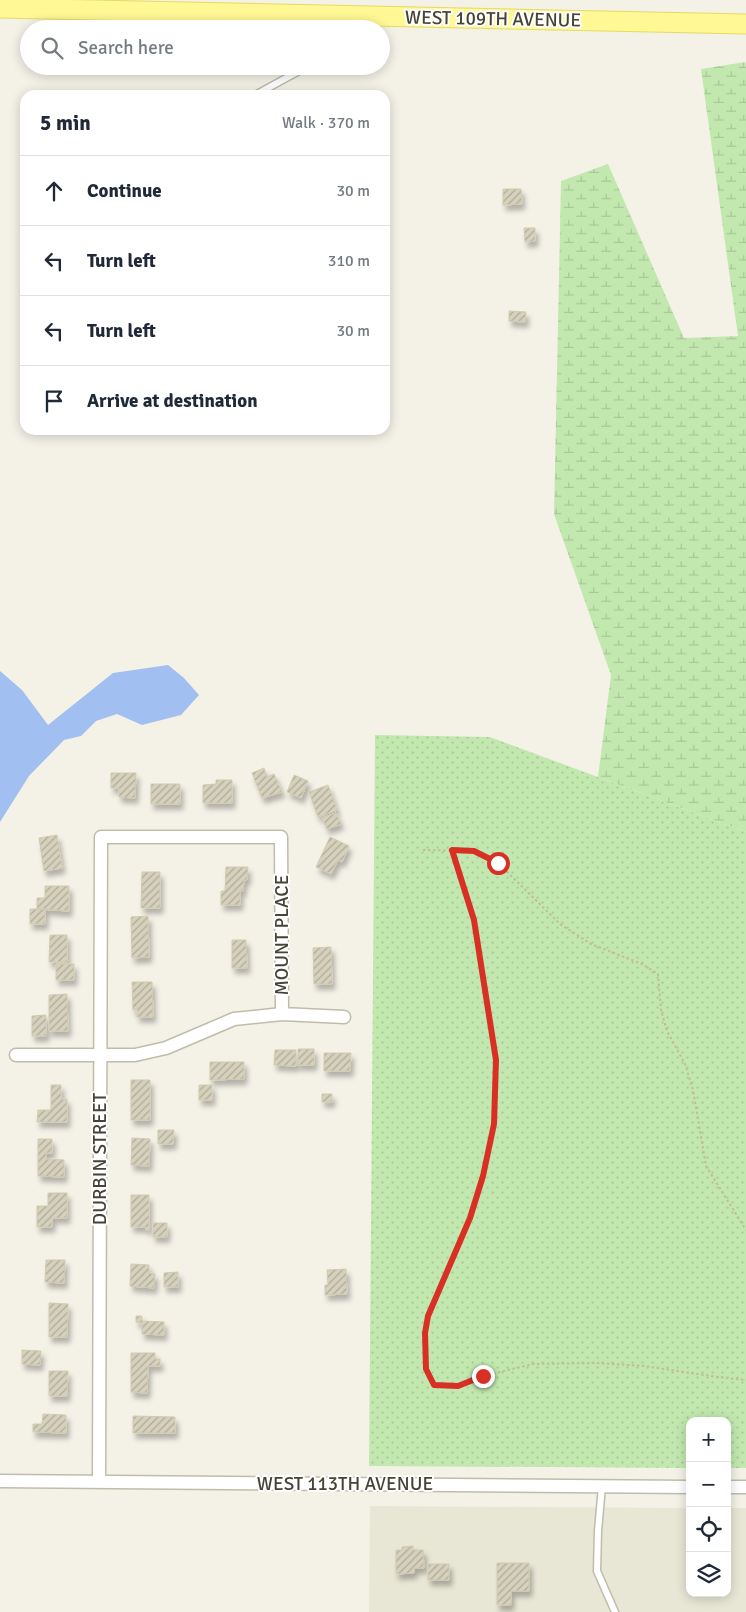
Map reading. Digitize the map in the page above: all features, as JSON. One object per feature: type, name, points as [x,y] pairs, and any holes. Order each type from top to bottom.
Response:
[{"type":"main road","name":"WEST 109TH AVENUE","points":[[0,8],[302,20]]},
{"type":"main road","name":"WEST 109TH AVENUE","points":[[390,22],[746,24]]},
{"type":"street","name":"DURBIN STREET","points":[[99,1482],[101,837],[281,836]]},
{"type":"street","name":"MOUNT PLACE","points":[[16,1054],[135,1054],[166,1048],[234,1019],[282,1014],[281,836]]},
{"type":"street","points":[[282,1014],[344,1017]]},
{"type":"street","name":"WEST 113TH AVENUE","points":[[0,1481],[686,1486]]},
{"type":"street","points":[[731,1487],[746,1487]]},
{"type":"lane","points":[[268,90],[293,75]]},
{"type":"lane","points":[[602,1486],[597,1571],[615,1612]]},
{"type":"path","points":[[423,850],[474,851],[498,863],[560,924],[590,944],[642,964],[658,974],[661,1010],[667,1031],[685,1064],[693,1090],[706,1166],[746,1230]]},
{"type":"path","points":[[452,850],[474,920],[496,1060],[494,1124],[483,1176],[470,1218],[428,1316],[425,1333],[426,1369],[434,1385],[458,1386],[483,1376],[533,1364],[597,1362],[644,1366],[746,1380]]},
{"type":"shaded area","points":[[370,1506],[686,1508],[686,1597],[731,1597],[731,1508],[746,1508],[746,1612],[369,1612]]},
{"type":"green space","points":[[745,62],[746,832],[598,777],[611,675],[554,514],[561,181],[608,164],[684,338],[738,336],[701,69]]},
{"type":"green space","points":[[375,735],[490,737],[746,832],[746,1468],[731,1468],[731,1417],[686,1417],[686,1468],[369,1466]]},
{"type":"water","points":[[168,665],[184,678],[199,695],[181,715],[142,725],[117,714],[96,721],[81,736],[64,740],[29,776],[0,822],[0,671],[22,690],[48,725],[113,673]]},
{"type":"building","points":[[503,189],[521,189],[522,204],[503,205]]},
{"type":"building","points":[[524,228],[535,228],[535,241],[525,242]]},
{"type":"building","points":[[509,311],[526,312],[525,322],[509,321]]},
{"type":"building","points":[[264,768],[267,777],[274,774],[282,792],[262,798],[252,773]]},
{"type":"building","points":[[111,773],[136,773],[135,798],[119,797],[119,788],[111,788]]},
{"type":"building","points":[[294,775],[308,781],[301,798],[287,792]]},
{"type":"building","points":[[216,780],[232,780],[232,803],[203,803],[203,785],[216,784]]},
{"type":"building","points":[[151,784],[180,784],[180,804],[151,804]]},
{"type":"building","points":[[328,785],[337,810],[318,817],[309,792]]},
{"type":"building","points":[[336,813],[341,824],[327,829],[322,818]]},
{"type":"building","points":[[57,835],[62,868],[44,871],[39,838]]},
{"type":"building","points":[[330,837],[349,846],[342,862],[338,860],[331,874],[316,867]]},
{"type":"building","points":[[226,867],[248,867],[247,880],[244,880],[243,891],[240,891],[240,905],[221,905],[221,891],[225,891]]},
{"type":"building","points":[[142,872],[160,872],[160,908],[141,908]]},
{"type":"building","points":[[45,886],[69,886],[69,911],[37,909],[37,898],[45,898]]},
{"type":"building","points":[[30,909],[45,909],[45,924],[30,924]]},
{"type":"building","points":[[148,916],[149,957],[132,958],[131,917]]},
{"type":"building","points":[[50,935],[67,935],[67,962],[49,962]]},
{"type":"building","points":[[232,940],[246,940],[247,968],[232,968]]},
{"type":"building","points":[[331,947],[332,984],[314,984],[313,948]]},
{"type":"building","points":[[56,964],[74,964],[74,980],[56,980]]},
{"type":"building","points":[[132,982],[152,982],[153,1017],[137,1017],[137,1009],[133,1010]]},
{"type":"building","points":[[67,994],[68,1031],[49,1031],[49,995]]},
{"type":"building","points":[[46,1015],[46,1036],[32,1036],[32,1016]]},
{"type":"building","points":[[298,1049],[314,1049],[314,1065],[298,1065]]},
{"type":"building","points":[[275,1050],[296,1050],[296,1066],[274,1065]]},
{"type":"building","points":[[324,1053],[351,1053],[350,1071],[324,1071]]},
{"type":"building","points":[[210,1062],[244,1062],[244,1079],[210,1080]]},
{"type":"building","points":[[131,1080],[150,1080],[150,1120],[131,1120]]},
{"type":"building","points":[[51,1085],[61,1085],[61,1099],[67,1099],[67,1122],[37,1122],[38,1110],[51,1110]]},
{"type":"building","points":[[199,1085],[212,1085],[212,1100],[199,1100]]},
{"type":"building","points":[[322,1094],[332,1094],[332,1102],[322,1102]]},
{"type":"building","points":[[158,1130],[174,1130],[173,1144],[158,1144]]},
{"type":"building","points":[[132,1138],[150,1139],[149,1166],[131,1165]]},
{"type":"building","points":[[38,1139],[52,1139],[52,1153],[46,1153],[46,1159],[64,1160],[64,1177],[38,1176]]},
{"type":"building","points":[[48,1193],[67,1193],[67,1218],[52,1218],[52,1227],[37,1227],[37,1206],[48,1206]]},
{"type":"building","points":[[131,1195],[149,1195],[149,1230],[146,1230],[146,1227],[131,1227]]},
{"type":"building","points":[[153,1223],[167,1223],[167,1237],[153,1237]]},
{"type":"building","points":[[46,1260],[65,1260],[64,1283],[45,1282]]},
{"type":"building","points":[[131,1264],[149,1265],[149,1273],[155,1274],[154,1288],[130,1286]]},
{"type":"building","points":[[346,1269],[347,1294],[325,1295],[325,1285],[328,1285],[327,1270]]},
{"type":"building","points":[[178,1272],[178,1287],[164,1287],[164,1273]]},
{"type":"building","points":[[49,1303],[68,1304],[67,1337],[49,1337]]},
{"type":"building","points":[[136,1316],[142,1316],[142,1321],[164,1322],[164,1335],[142,1334],[142,1323],[136,1322]]},
{"type":"building","points":[[22,1350],[41,1351],[40,1365],[22,1364]]},
{"type":"building","points":[[131,1353],[155,1353],[155,1359],[160,1359],[160,1366],[148,1366],[147,1393],[131,1392]]},
{"type":"building","points":[[49,1371],[68,1371],[67,1396],[49,1396]]},
{"type":"building","points":[[43,1414],[66,1415],[66,1433],[33,1432],[33,1424],[42,1424]]},
{"type":"building","points":[[133,1416],[175,1417],[175,1433],[133,1433]]},
{"type":"building","points":[[413,1546],[413,1550],[423,1550],[424,1568],[414,1568],[414,1573],[396,1574],[396,1550],[402,1550],[402,1547]]},
{"type":"building","points":[[497,1563],[529,1563],[529,1591],[511,1591],[511,1605],[497,1605]]},
{"type":"building","points":[[428,1564],[449,1564],[449,1580],[428,1580]]},
{"type":"route","points":[[483,1376],[458,1386],[434,1385],[426,1369],[425,1333],[428,1316],[470,1218],[483,1176],[494,1124],[496,1060],[474,920],[452,850],[474,851],[498,863]]}]
